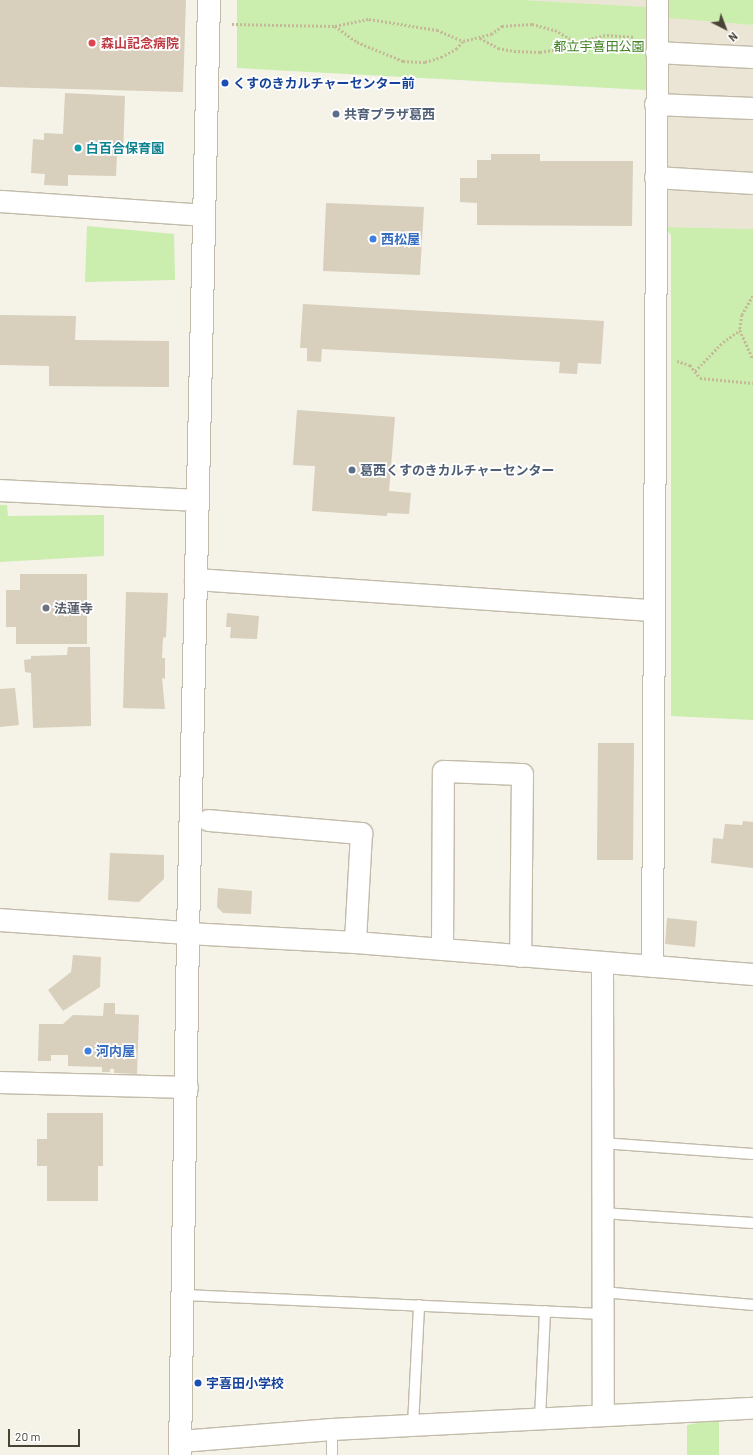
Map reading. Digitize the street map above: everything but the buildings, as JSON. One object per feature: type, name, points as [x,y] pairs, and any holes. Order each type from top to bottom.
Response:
[{"type":"street","points":[[209,0],[195,578],[188,933],[184,1295],[180,1448],[332,1429],[753,1408]]},
{"type":"street","points":[[652,966],[652,610],[657,0]]},
{"type":"street","points":[[656,45],[753,57]]},
{"type":"street","points":[[655,104],[753,108]]},
{"type":"street","points":[[655,177],[753,183]]},
{"type":"street","points":[[0,202],[203,215]]},
{"type":"street","points":[[0,490],[197,500]]},
{"type":"street","points":[[195,578],[652,610]]},
{"type":"street","points":[[442,949],[443,771],[522,774],[520,956]]},
{"type":"street","points":[[208,820],[361,833],[355,942]]},
{"type":"street","points":[[0,920],[188,933],[355,942],[753,974]]},
{"type":"street","points":[[602,962],[603,1415]]},
{"type":"street","points":[[0,1094],[0,1082],[187,1087]]},
{"type":"lane","points":[[602,1143],[753,1154]]},
{"type":"lane","points":[[602,1213],[753,1223]]},
{"type":"lane","points":[[602,1292],[753,1305]]},
{"type":"lane","points":[[184,1295],[603,1314]]},
{"type":"lane","points":[[413,1425],[419,1305]]},
{"type":"lane","points":[[540,1418],[545,1311]]},
{"type":"lane","points":[[332,1429],[332,1455]]},
{"type":"path","points":[[227,24],[335,26],[369,19],[437,30],[463,41],[480,38],[502,26],[532,24],[555,30],[576,42]]},
{"type":"path","points":[[335,26],[357,42],[403,61],[425,62],[441,57],[456,49],[463,41]]},
{"type":"path","points":[[480,38],[498,48],[521,52],[559,49],[576,42],[607,34],[656,45]]},
{"type":"path","points":[[753,296],[742,315],[740,330],[753,359]]},
{"type":"path","points":[[696,371],[723,342],[740,330]]},
{"type":"path","points":[[654,362],[681,361],[696,371],[700,378],[753,383]]},
{"type":"shaded area","points":[[522,0],[648,0],[648,7]]},
{"type":"shaded area","points":[[667,17],[753,25],[753,229],[665,227]]},
{"type":"green space","name":"都立宇喜田公園","points":[[237,0],[522,0],[648,7],[666,0],[753,0],[753,25],[648,16],[646,90],[237,68]]},
{"type":"green space","points":[[87,226],[174,234],[175,280],[85,282]]},
{"type":"green space","points":[[665,227],[753,229],[753,720],[671,716],[671,235]]},
{"type":"green space","points":[[0,505],[7,505],[8,516],[104,515],[104,556],[0,562]]},
{"type":"green space","points":[[719,1419],[719,1455],[687,1455],[687,1425]]},
{"type":"place","name":"森山記念病院","points":[[92,43]]},
{"type":"place","name":"くすのきカルチャーセンター前","points":[[225,83]]},
{"type":"place","name":"共育プラザ葛西","points":[[336,114]]},
{"type":"place","name":"白百合保育園","points":[[78,148]]},
{"type":"place","name":"西松屋","points":[[373,239]]},
{"type":"place","name":"葛西くすのきカルチャーセンター","points":[[352,470]]},
{"type":"place","name":"法蓮寺","points":[[46,608]]},
{"type":"place","name":"河内屋","points":[[88,1051]]},
{"type":"place","name":"宇喜田小学校","points":[[198,1383]]}]
